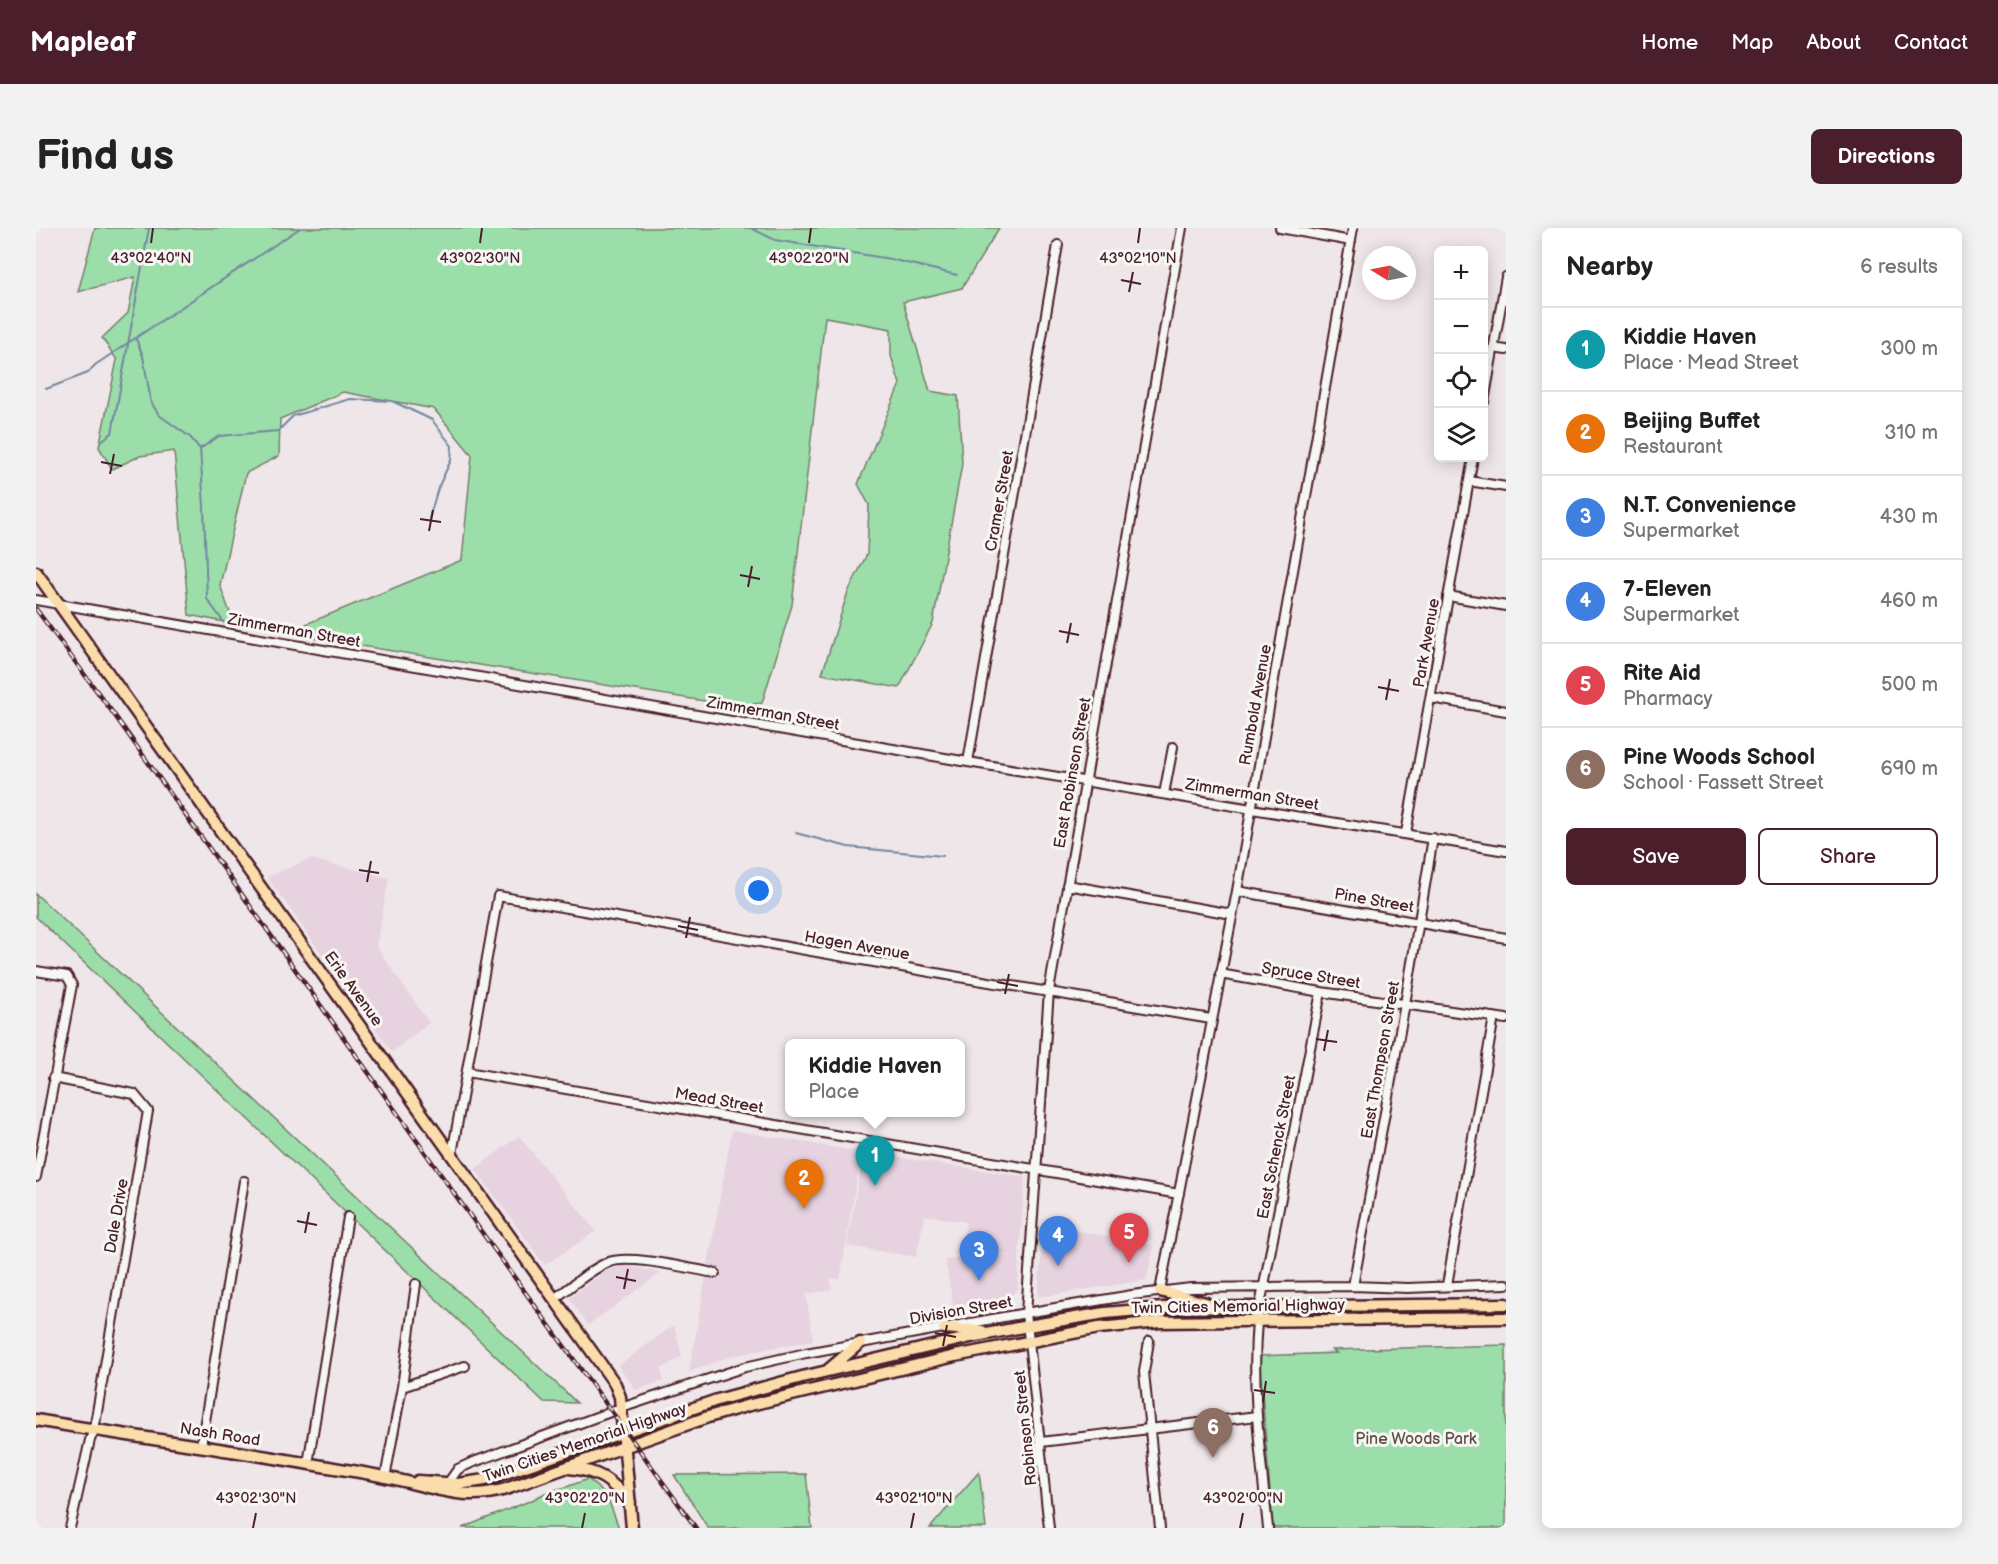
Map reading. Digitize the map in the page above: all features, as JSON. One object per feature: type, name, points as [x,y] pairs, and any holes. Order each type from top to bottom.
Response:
[{"type":"main road","name":"Erie Avenue","points":[[36,572],[615,1384],[621,1408],[632,1528]]},
{"type":"main road","points":[[1160,1291],[1221,1306]]},
{"type":"main road","name":"Twin Cities Memorial Highway","points":[[399,1480],[448,1484],[471,1483],[495,1478],[717,1400],[824,1372],[1000,1331],[1105,1313],[1221,1306],[1504,1302]]},
{"type":"main road","name":"Twin Cities Memorial Highway","points":[[399,1480],[428,1489],[479,1495],[506,1489],[708,1417],[746,1406],[955,1356],[1030,1340],[1128,1324],[1506,1318]]},
{"type":"main road","points":[[944,1328],[1000,1331]]},
{"type":"main road","points":[[824,1372],[860,1343]]},
{"type":"main road","name":"Nash Road","points":[[36,1420],[399,1480]]},
{"type":"main road","points":[[566,1468],[600,1474],[630,1502]]},
{"type":"street","name":"East Robinson Street","points":[[1028,1326],[1026,1313],[1049,991],[1182,228]]},
{"type":"street","points":[[1280,228],[1351,241]]},
{"type":"street","name":"Rumbold Avenue","points":[[1160,1291],[1237,891],[1353,228]]},
{"type":"street","name":"Cramer Street","points":[[969,762],[1058,245]]},
{"type":"street","points":[[1488,380],[1506,278]]},
{"type":"street","points":[[1494,348],[1506,350]]},
{"type":"street","name":"Park Avenue","points":[[1406,833],[1472,462]]},
{"type":"street","points":[[1469,481],[1506,487]]},
{"type":"street","points":[[1448,596],[1506,606]]},
{"type":"street","name":"Zimmerman Street","points":[[36,600],[969,762],[1506,851]]},
{"type":"street","points":[[1431,698],[1506,711]]},
{"type":"street","points":[[1164,794],[1173,747]]},
{"type":"street","name":"East Thompson Street","points":[[1353,1286],[1433,838]]},
{"type":"street","points":[[1067,885],[1232,914]]},
{"type":"street","name":"Pine Street","points":[[1237,891],[1506,938]]},
{"type":"street","name":"Hagen Avenue","points":[[467,1072],[498,896],[1211,1019]]},
{"type":"street","points":[[36,971],[67,976],[72,986],[36,1177]]},
{"type":"street","name":"Spruce Street","points":[[1220,974],[1321,992],[1506,1019]]},
{"type":"street","name":"East Schenck Street","points":[[1269,1528],[1254,1367],[1257,1321],[1321,992]]},
{"type":"street","points":[[1447,1285],[1494,1017]]},
{"type":"street","points":[[452,1154],[467,1072]]},
{"type":"street","name":"Mead Street","points":[[467,1072],[1179,1194]]},
{"type":"street","name":"Dale Drive","points":[[53,1078],[134,1094],[148,1111],[94,1430],[70,1528]]},
{"type":"street","points":[[201,1446],[244,1181]]},
{"type":"street","points":[[308,1464],[348,1217]]},
{"type":"street","points":[[555,1298],[604,1265],[615,1261],[635,1261],[714,1274]]},
{"type":"street","points":[[385,1478],[402,1387],[416,1284]]},
{"type":"street","name":"Division Street","points":[[448,1484],[455,1472],[463,1466],[621,1408],[745,1367],[806,1353],[1160,1291],[1191,1288],[1353,1286],[1408,1288],[1506,1284]]},
{"type":"street","name":"Robinson Street","points":[[1028,1326],[1049,1528]]},
{"type":"street","points":[[1149,1341],[1144,1372],[1160,1528]]},
{"type":"street","points":[[402,1387],[465,1366]]},
{"type":"street","points":[[1041,1442],[1257,1416]]},
{"type":"shaded area","points":[[310,859],[389,878],[376,946],[429,1023],[392,1052],[267,877]]},
{"type":"shaded area","points":[[732,1130],[861,1152],[840,1279],[830,1278],[832,1290],[806,1294],[813,1340],[731,1356],[689,1372]]},
{"type":"shaded area","points":[[519,1136],[596,1231],[545,1265],[475,1169]]},
{"type":"shaded area","points":[[863,1152],[1025,1177],[1019,1257],[962,1247],[966,1222],[925,1215],[916,1257],[847,1246]]},
{"type":"shaded area","points":[[1044,1224],[1154,1246],[1146,1280],[1038,1297]]},
{"type":"shaded area","points":[[984,1253],[1019,1257],[1018,1289],[999,1307],[955,1315],[945,1260]]},
{"type":"shaded area","points":[[626,1266],[661,1273],[588,1325],[569,1298],[607,1270]]},
{"type":"shaded area","points":[[674,1325],[682,1356],[661,1369],[663,1381],[636,1390],[618,1366]]},
{"type":"green space","points":[[95,228],[999,228],[962,288],[903,302],[930,391],[958,396],[962,464],[933,623],[899,688],[822,674],[848,592],[867,554],[869,505],[858,484],[900,384],[891,356],[891,329],[825,317],[792,605],[762,703],[735,706],[306,637],[306,624],[462,560],[472,455],[434,409],[343,392],[280,419],[279,456],[246,473],[220,585],[234,624],[189,615],[174,451],[140,456],[112,469],[99,447],[117,360],[102,338],[128,313],[135,277],[78,292]]},
{"type":"green space","points":[[36,894],[577,1403],[544,1402],[36,917]]},
{"type":"green space","name":"Pine Woods Park","points":[[1506,1345],[1506,1528],[1273,1528],[1259,1356],[1337,1353],[1332,1350]]},
{"type":"green space","points":[[979,1472],[986,1528],[930,1528]]},
{"type":"green space","points":[[806,1474],[812,1528],[708,1528],[674,1475]]},
{"type":"green space","points":[[588,1479],[607,1496],[619,1528],[462,1528],[547,1492]]},
{"type":"waterway","points":[[101,441],[112,433],[149,228]]},
{"type":"waterway","points":[[46,389],[88,373],[95,365],[300,228]]},
{"type":"waterway","points":[[751,228],[775,240],[890,259],[957,275]]},
{"type":"waterway","points":[[136,339],[143,356],[151,402],[159,415],[190,437],[200,449],[207,599],[225,624]]},
{"type":"waterway","points":[[200,449],[219,436],[278,431],[293,416],[350,399],[392,401],[432,420],[452,446],[451,460],[438,488],[429,519]]},
{"type":"waterway","points":[[796,833],[848,847],[943,856]]},
{"type":"railway","points":[[36,609],[113,713],[488,1241],[696,1528]]},
{"type":"place","name":"Kiddie Haven","points":[[875,1186]]},
{"type":"place","name":"Beijing Buffet","points":[[804,1209]]},
{"type":"place","name":"Rite Aid","points":[[1129,1263]]},
{"type":"place","name":"7-Eleven","points":[[1058,1266]]},
{"type":"place","name":"N.T. Convenience","points":[[979,1281]]},
{"type":"place","name":"Pine Woods School","points":[[1213,1458]]}]
